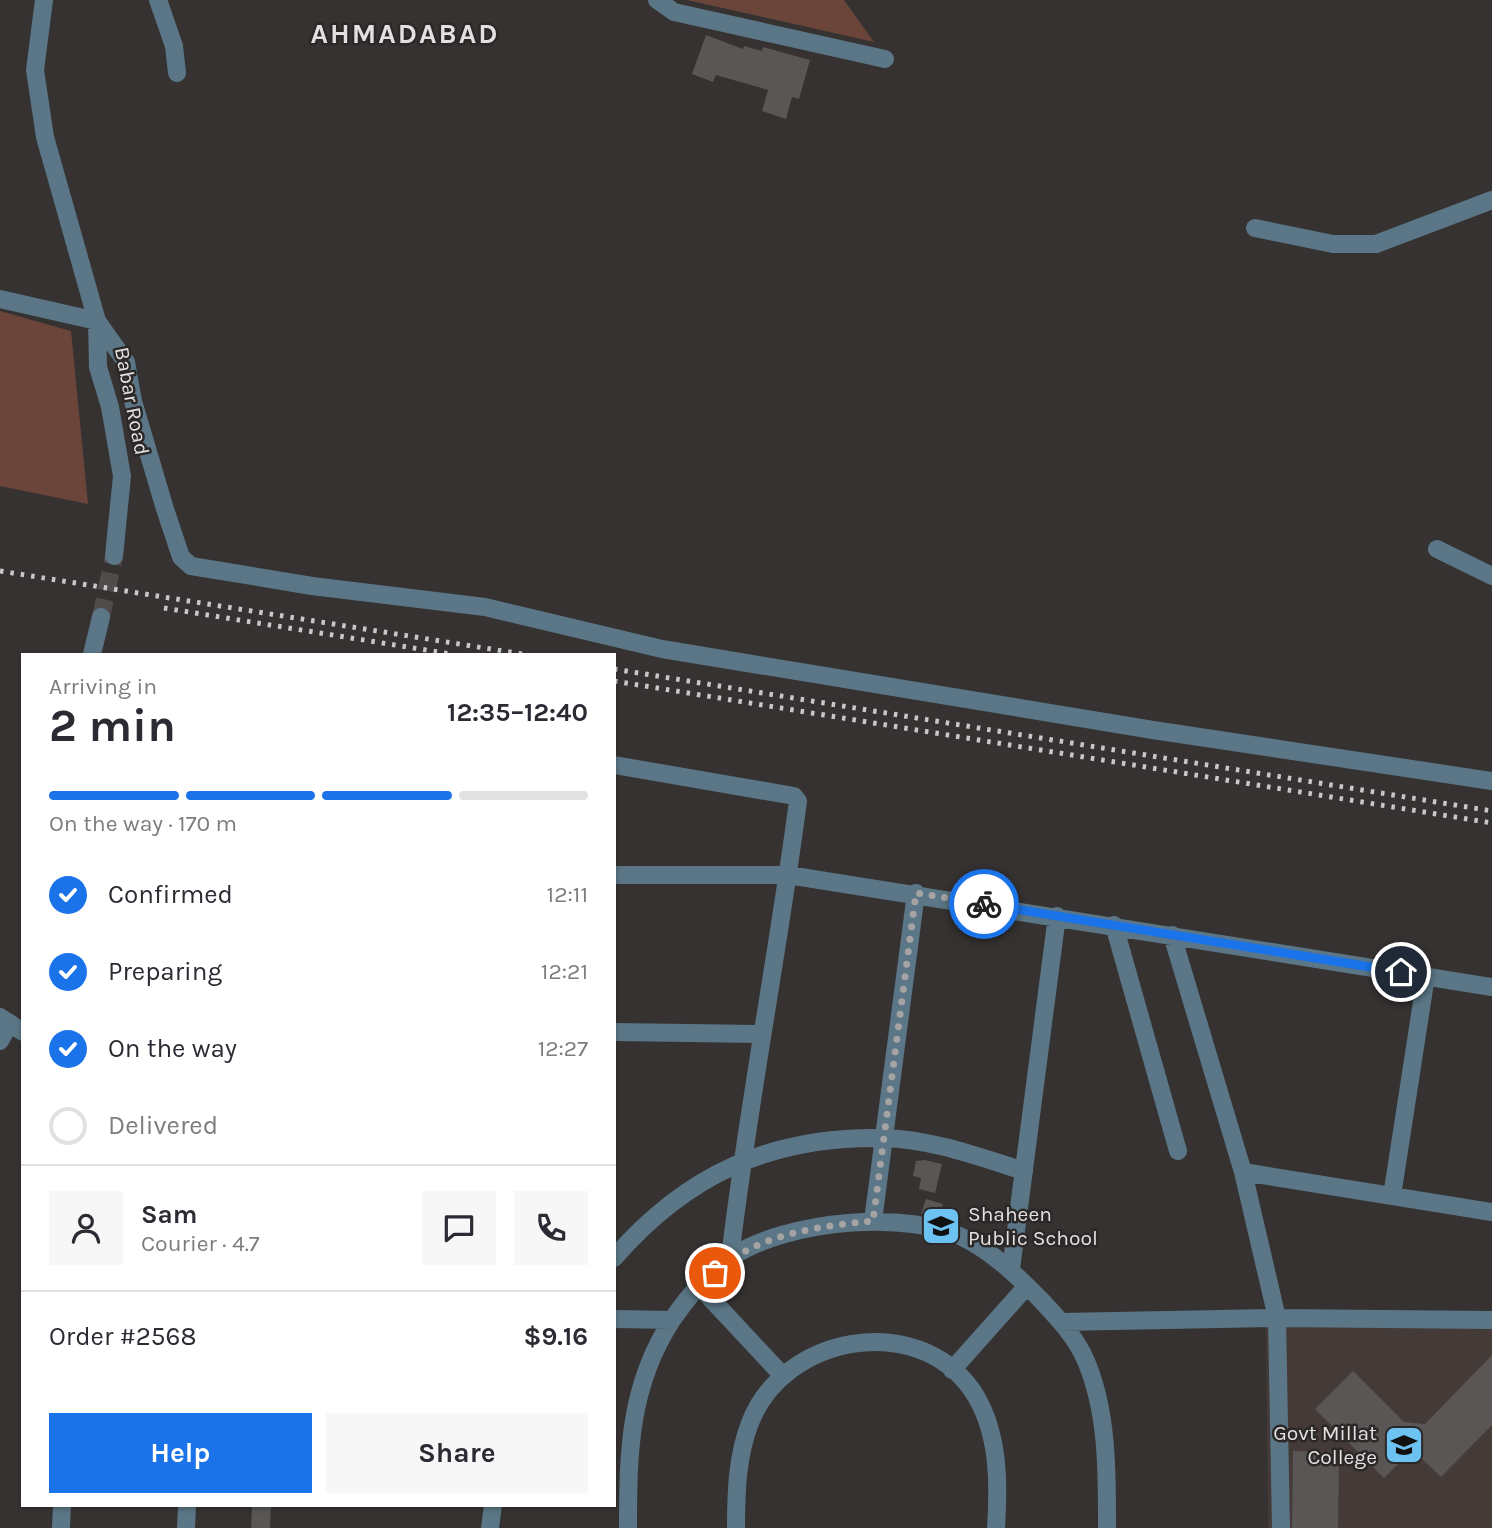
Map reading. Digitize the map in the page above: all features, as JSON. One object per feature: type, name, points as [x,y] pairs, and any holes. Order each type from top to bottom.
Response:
[{"type":"street","points":[[44,0],[35,69],[44,137],[97,321],[126,362],[133,401],[164,509],[181,557],[191,566],[312,586],[485,607],[662,649],[1153,730],[1492,781]]},
{"type":"street","points":[[158,0],[174,46],[177,73]]},
{"type":"street","points":[[657,0],[674,12],[885,59]]},
{"type":"street","points":[[1255,228],[1333,244],[1376,244],[1492,200]]},
{"type":"street","points":[[0,299],[97,321]]},
{"type":"street","name":"Babar Road","points":[[97,321],[98,368],[120,451],[121,506],[114,556]]},
{"type":"street","points":[[1437,549],[1492,576]]},
{"type":"street","points":[[92,653],[101,617]]},
{"type":"street","points":[[616,765],[794,796],[797,801],[788,875],[741,1161],[730,1258]]},
{"type":"street","points":[[616,875],[788,875],[916,893],[1492,987]]},
{"type":"street","points":[[873,1221],[916,893]]},
{"type":"street","points":[[1011,1269],[1057,916]]},
{"type":"street","points":[[1114,925],[1178,1151]]},
{"type":"street","points":[[1172,935],[1242,1172],[1277,1318],[1281,1528]]},
{"type":"street","points":[[1392,1196],[1426,976]]},
{"type":"street","points":[[0,1041],[11,1024]]},
{"type":"street","points":[[616,1032],[760,1034]]},
{"type":"street","points":[[616,1256],[649,1220],[676,1198],[741,1161],[807,1144],[884,1138],[958,1150],[1024,1171]]},
{"type":"street","points":[[1242,1172],[1492,1212]]},
{"type":"street","points":[[628,1528],[628,1468],[633,1411],[672,1320],[730,1258],[788,1235],[873,1221],[930,1228],[970,1241],[1011,1269],[1061,1322],[1085,1359],[1099,1399],[1107,1480],[1107,1528]]},
{"type":"street","points":[[952,1370],[1027,1286]]},
{"type":"street","points":[[700,1287],[783,1376]]},
{"type":"street","points":[[1061,1322],[1277,1318],[1492,1320]]},
{"type":"street","points":[[616,1319],[672,1320]]},
{"type":"street","points":[[736,1528],[741,1454],[750,1422],[783,1376],[828,1350],[872,1341],[919,1347],[952,1370],[971,1388],[988,1419],[996,1452],[996,1528]]},
{"type":"street","points":[[616,1410],[633,1411]]},
{"type":"street","points":[[61,1528],[62,1507]]},
{"type":"street","points":[[187,1507],[187,1528]]},
{"type":"street","points":[[489,1528],[493,1507]]},
{"type":"shaded area","points":[[687,0],[844,0],[874,42]]},
{"type":"shaded area","points":[[0,311],[71,331],[88,504],[0,486]]},
{"type":"shaded area","points":[[1492,1326],[1492,1528],[1268,1528],[1266,1327]]},
{"type":"building","points":[[706,35],[743,49],[744,46],[762,51],[763,47],[810,60],[799,99],[792,97],[786,119],[762,111],[768,90],[716,75],[713,82],[692,74]]},
{"type":"building","points":[[916,1161],[942,1164],[935,1193],[919,1189],[921,1178],[913,1176]]},
{"type":"building","points":[[926,1199],[943,1204],[939,1218],[921,1214]]},
{"type":"building","points":[[1492,1355],[1492,1425],[1441,1477],[1421,1458],[1404,1458],[1384,1478],[1315,1409],[1353,1371],[1404,1422],[1425,1424]]},
{"type":"building","points":[[1293,1451],[1339,1452],[1338,1528],[1292,1528]]},
{"type":"building","points":[[252,1507],[271,1507],[270,1528],[251,1528]]},
{"type":"tunnel","points":[[101,617],[114,556]]},
{"type":"railway","points":[[0,571],[516,653]]},
{"type":"railway","points":[[164,608],[445,653]]},
{"type":"railway","points":[[616,669],[1492,811]]},
{"type":"railway","points":[[616,681],[1492,823]]},
{"type":"way so far","points":[[715,1273],[730,1258],[757,1245],[839,1224],[873,1221],[916,893],[984,904]]},
{"type":"place","name":"Shaheen Public School","points":[[941,1226]]},
{"type":"place","name":"Govt Millat College","points":[[1404,1445]]},
{"type":"district","name":"AHMADABAD","points":[[405,33]]},
{"type":"route","points":[[984,904],[1401,972]]}]
